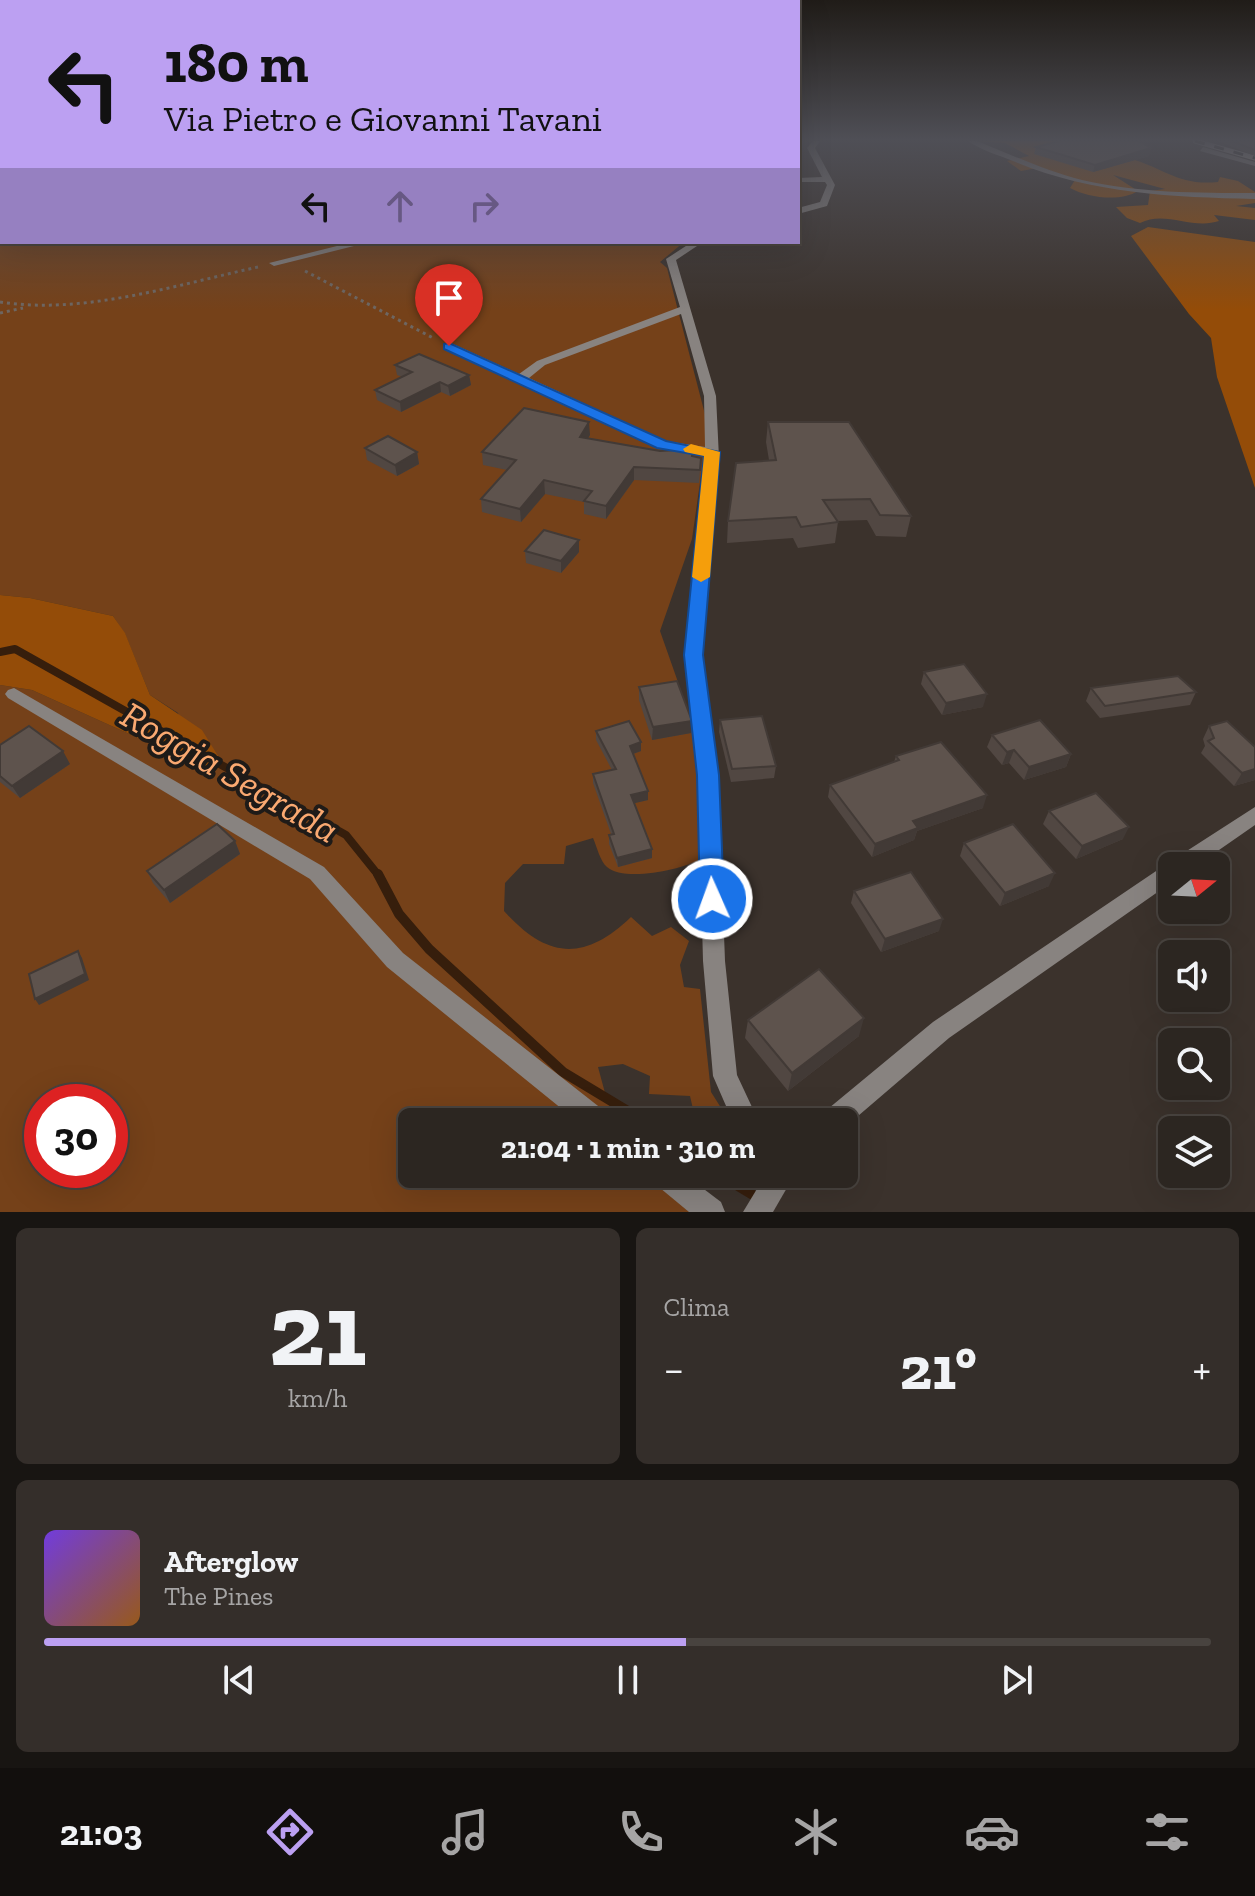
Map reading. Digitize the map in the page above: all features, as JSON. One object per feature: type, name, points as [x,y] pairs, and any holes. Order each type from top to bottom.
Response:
[{"type":"street","points":[[800,210],[824,204],[826,198]]},
{"type":"street","points":[[280,262],[356,244]]},
{"type":"street","points":[[695,244],[671,259],[710,396],[712,452],[694,655],[708,775],[714,961],[725,1076],[740,1108]]},
{"type":"street","points":[[520,379],[541,363],[685,309]]},
{"type":"street","points":[[449,346],[662,444],[712,452]]},
{"type":"street","points":[[14,694],[317,873],[395,960],[580,1108]]},
{"type":"street","points":[[1201,852],[1255,815]]},
{"type":"street","points":[[849,1108],[941,1030],[1158,881]]},
{"type":"street","points":[[681,1188],[711,1212]]},
{"type":"street","points":[[757,1212],[773,1188]]},
{"type":"path","points":[[0,313],[280,262],[449,346]]},
{"type":"path","points":[[0,302],[29,306]]},
{"type":"shaded area","points":[[1149,198],[1255,198],[1255,203],[1236,206],[1255,208],[1255,220],[1214,215],[1219,221],[1199,223],[1159,218],[1140,223],[1127,218],[1116,207],[1148,205]]},
{"type":"shaded area","points":[[1148,227],[1255,242],[1255,488],[1217,377],[1211,338],[1189,314],[1131,236]]},
{"type":"shaded area","points":[[0,244],[682,244],[660,262],[667,268],[708,426],[692,539],[660,631],[697,736],[700,859],[653,873],[626,874],[607,867],[593,838],[566,846],[564,864],[523,864],[505,883],[504,911],[535,939],[566,949],[582,948],[597,942],[631,917],[652,936],[671,927],[689,941],[680,965],[684,987],[700,989],[711,1092],[721,1108],[693,1108],[690,1096],[649,1094],[650,1076],[623,1064],[598,1067],[608,1104],[613,1108],[398,1108],[398,1188],[697,1188],[690,1212],[0,1212],[0,685],[32,690],[178,756],[194,767],[178,713],[150,695],[125,634],[113,616],[30,598],[0,595]]},
{"type":"shaded area","points":[[0,595],[30,598],[113,616],[125,633],[150,695],[202,730],[223,764],[210,768],[194,766],[32,690],[0,685]]},
{"type":"building","points":[[419,354],[469,375],[448,386],[440,382],[400,402],[375,390],[412,372],[395,365]]},
{"type":"building","points":[[524,408],[589,422],[580,437],[660,451],[693,449],[692,456],[701,458],[700,470],[634,467],[606,506],[584,501],[592,491],[544,480],[520,509],[481,499],[516,460],[482,452]]},
{"type":"building","points":[[768,422],[849,422],[911,516],[880,515],[870,499],[823,500],[838,522],[801,527],[796,517],[728,521],[736,463],[776,460]]},
{"type":"building","points":[[388,436],[417,452],[395,465],[365,448]]},
{"type":"building","points":[[544,530],[579,540],[561,561],[525,551]]},
{"type":"building","points":[[964,664],[987,694],[946,703],[924,672]]},
{"type":"building","points":[[1178,676],[1196,692],[1105,706],[1091,688]]},
{"type":"building","points":[[677,681],[692,721],[653,727],[639,687]]},
{"type":"building","points":[[762,716],[776,766],[732,769],[720,720]]},
{"type":"building","points":[[1040,720],[1071,754],[1029,767],[1014,750],[1007,752],[992,735]]},
{"type":"building","points":[[629,721],[641,742],[630,746],[648,791],[631,795],[652,849],[617,858],[609,835],[614,834],[593,774],[616,769],[596,731]]},
{"type":"building","points":[[1227,721],[1255,747],[1255,769],[1242,773],[1208,741],[1214,738],[1209,726]]},
{"type":"building","points":[[29,726],[63,751],[12,786],[0,776],[0,745]]},
{"type":"building","points":[[941,742],[987,795],[913,821],[918,828],[875,844],[830,785],[899,760],[896,756]]},
{"type":"building","points":[[1096,793],[1129,827],[1082,846],[1049,811]]},
{"type":"building","points":[[217,824],[235,841],[164,890],[147,871]]},
{"type":"building","points":[[1013,824],[1055,873],[1005,893],[964,843]]},
{"type":"building","points":[[911,872],[943,919],[885,939],[854,891]]},
{"type":"building","points":[[78,951],[85,974],[35,999],[29,974]]},
{"type":"building","points":[[819,969],[864,1018],[792,1073],[748,1020]]},
{"type":"waterway","name":"Roggia Segrada","points":[[0,652],[15,649],[346,835],[379,876]]},
{"type":"waterway","name":"Roggia Segrada","points":[[378,874],[399,914],[429,949],[563,1072],[623,1108]]},
{"type":"waterway","name":"Roggia Segrada","points":[[741,1188],[758,1198]]},
{"type":"slow traffic","points":[[691,449],[712,452],[701,577]]},
{"type":"route","points":[[449,346],[662,444],[712,452],[694,655],[708,775],[712,899]]}]
